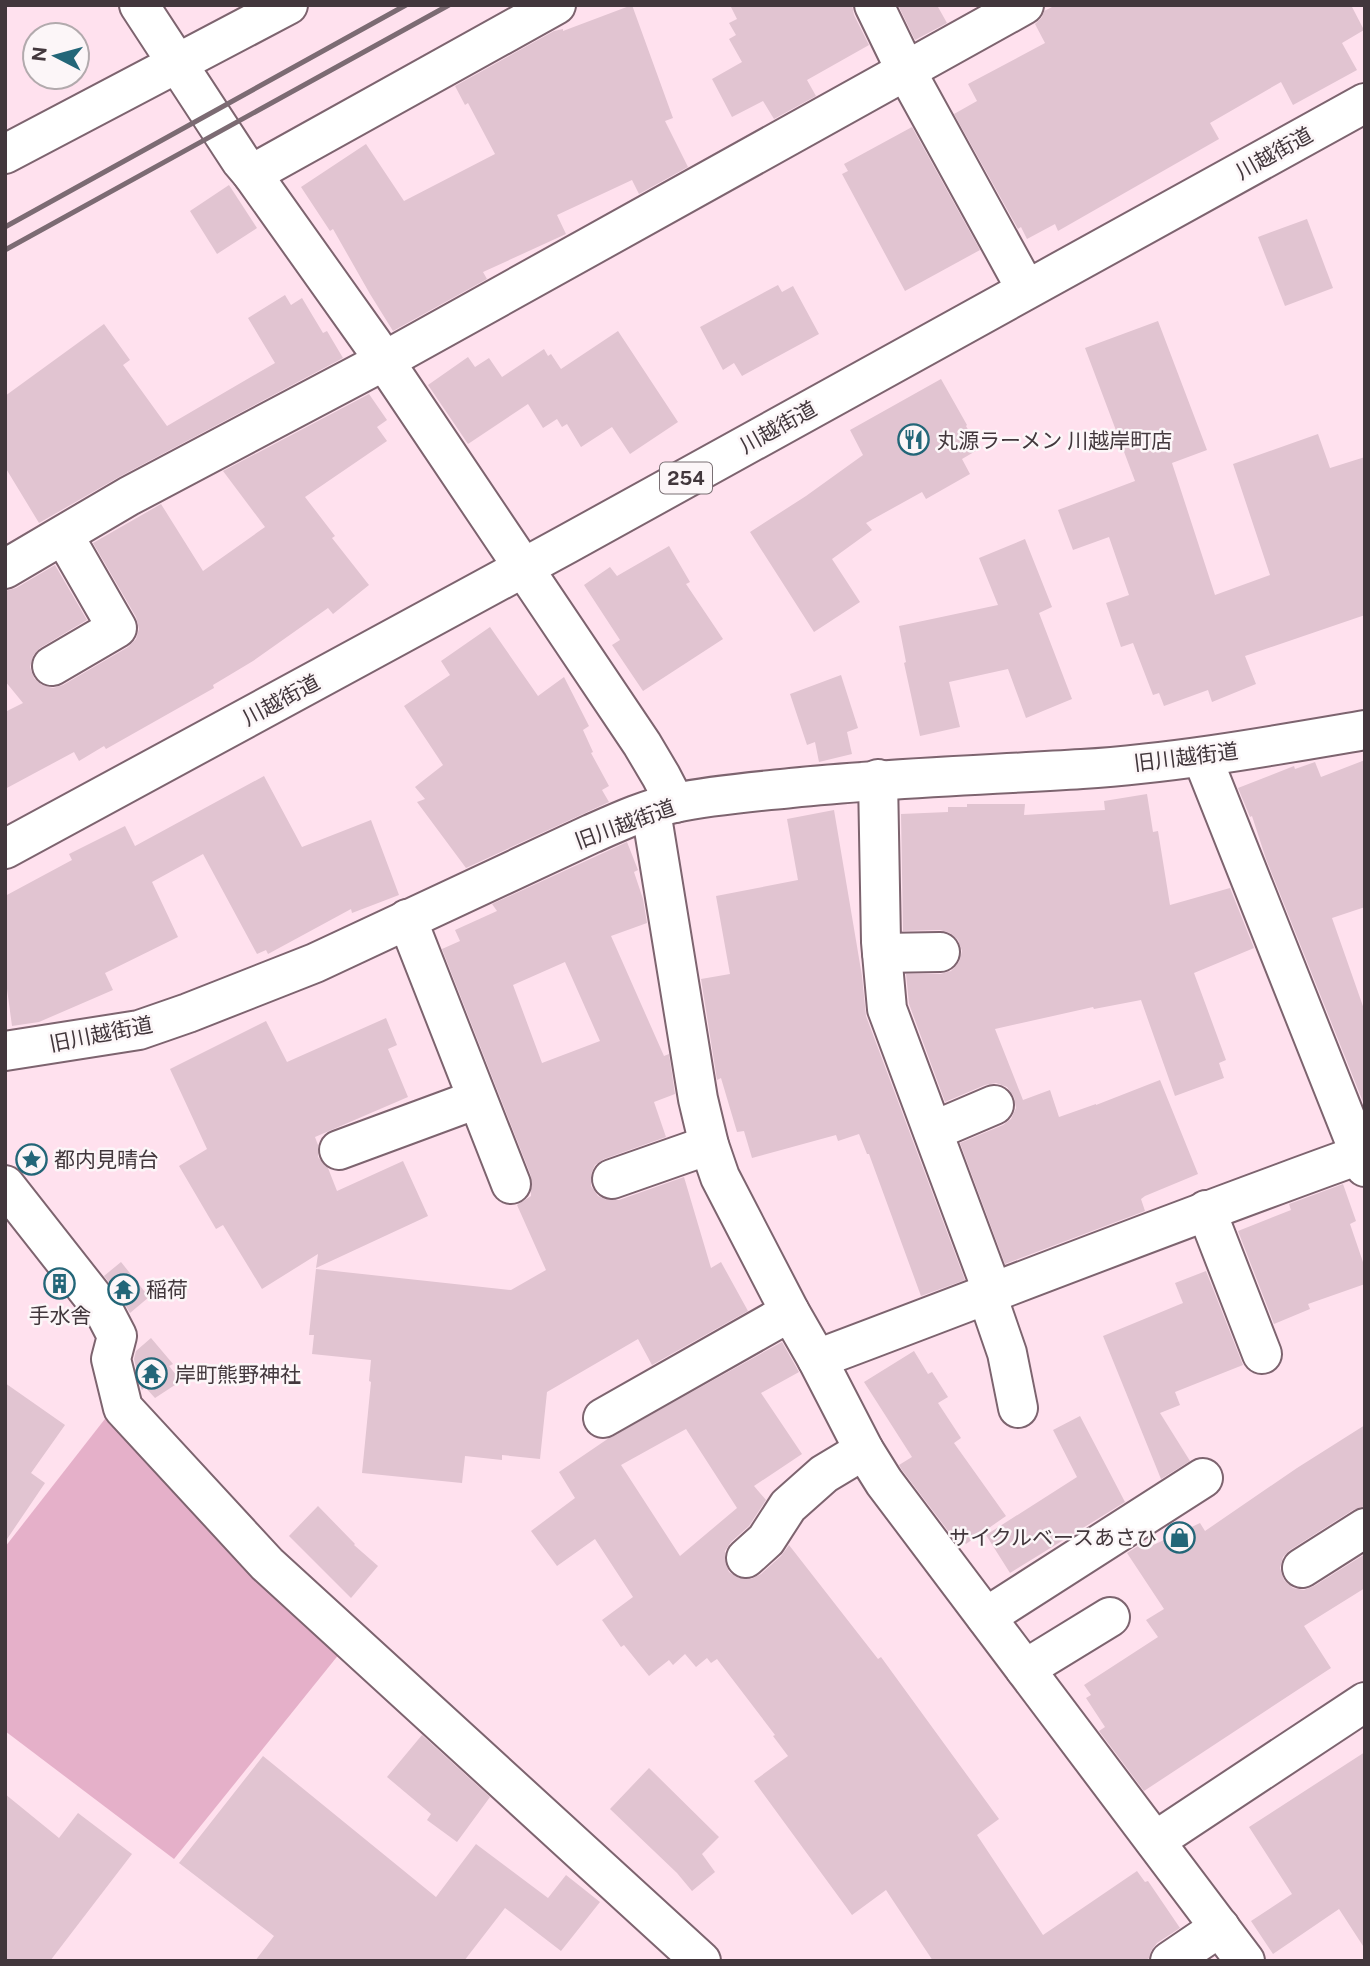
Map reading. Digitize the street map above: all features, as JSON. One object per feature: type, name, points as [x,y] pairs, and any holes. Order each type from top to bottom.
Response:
[{"type":"main road","points":[[139,5],[247,168],[384,361],[661,776],[698,1099],[709,1145],[720,1177],[864,1450],[884,1482],[1245,1961]]},
{"type":"main road","points":[[5,154],[288,5]]},
{"type":"main road","points":[[247,168],[556,5]]},
{"type":"main road","points":[[874,5],[906,71],[1026,289]]},
{"type":"main road","points":[[5,569],[129,496],[384,361],[1024,5]]},
{"type":"main road","name":"川越街道","points":[[5,849],[523,568],[1365,103]]},
{"type":"main road","points":[[52,666],[117,628],[64,536]]},
{"type":"main road","name":"旧川越街道","points":[[5,1051],[139,1030],[188,1013],[315,963],[591,834],[663,807],[742,793],[878,779],[1082,769],[1202,757],[1365,730]]},
{"type":"main road","points":[[817,1359],[1206,1210],[1362,1161],[1202,757]]},
{"type":"main road","points":[[878,779],[882,953],[887,1009],[990,1294],[1007,1353],[1018,1408]]},
{"type":"main road","points":[[407,919],[511,1184]]},
{"type":"main road","points":[[882,953],[940,952]]},
{"type":"main road","points":[[339,1150],[477,1099]]},
{"type":"main road","points":[[933,1131],[994,1105]]},
{"type":"main road","points":[[612,1179],[709,1145]]},
{"type":"main road","points":[[5,1185],[104,1311],[117,1336],[111,1359],[123,1408],[267,1564],[701,1961]]},
{"type":"main road","points":[[1206,1210],[1262,1354]]},
{"type":"main road","points":[[603,1418],[790,1312]]},
{"type":"main road","points":[[746,1558],[766,1540],[788,1506],[824,1475],[864,1450]]},
{"type":"main road","points":[[986,1618],[1203,1478]]},
{"type":"main road","points":[[1301,1569],[1365,1528]]},
{"type":"main road","points":[[1025,1669],[1110,1617]]},
{"type":"main road","points":[[1155,1841],[1365,1702]]},
{"type":"main road","points":[[1170,1961],[1220,1927]]},
{"type":"shaded area","points":[[108,1415],[344,1648],[174,1859],[5,1731],[5,1547]]},
{"type":"building","points":[[632,5],[673,118],[665,121],[688,167],[639,194],[632,180],[557,215],[566,234],[483,272],[487,279],[393,331],[333,229],[330,231],[301,187],[366,144],[404,201],[495,154],[468,103],[465,105],[455,86],[554,31],[563,31]]},
{"type":"building","points":[[730,5],[852,5],[869,45],[807,80],[816,96],[774,119],[763,101],[732,117],[712,79],[742,62],[729,39],[736,35],[729,23],[737,19]]},
{"type":"building","points":[[898,5],[942,5],[938,7],[947,23],[915,40]]},
{"type":"building","points":[[1056,5],[1351,5],[1364,30],[1342,43],[1357,70],[1293,105],[1281,82],[1210,123],[1219,139],[1058,231],[1055,224],[1027,239],[1021,227],[1018,229],[954,114],[977,101],[968,84],[1045,43],[1035,24],[1044,11]]},
{"type":"building","points":[[912,127],[980,250],[905,291],[842,174],[848,171],[844,164]]},
{"type":"building","points":[[229,185],[257,228],[217,254],[190,211]]},
{"type":"building","points":[[1307,219],[1333,288],[1285,306],[1258,237]]},
{"type":"building","points":[[778,285],[782,292],[793,286],[819,334],[742,376],[734,363],[723,370],[700,327]]},
{"type":"building","points":[[285,295],[291,305],[302,298],[323,333],[327,331],[343,358],[119,477],[39,523],[5,467],[5,396],[104,324],[130,360],[123,365],[167,426],[275,363],[248,318]]},
{"type":"building","points":[[1158,321],[1207,450],[1172,463],[1215,595],[1270,575],[1233,464],[1318,434],[1330,468],[1365,457],[1365,615],[1245,656],[1256,684],[1212,702],[1208,690],[1164,706],[1159,693],[1153,695],[1133,643],[1121,647],[1106,603],[1129,595],[1109,537],[1073,550],[1058,510],[1135,481],[1085,348]]},
{"type":"building","points":[[618,331],[678,422],[630,454],[612,427],[581,447],[567,424],[562,427],[557,419],[543,428],[528,404],[468,444],[428,385],[468,357],[475,367],[489,358],[502,377],[544,349],[561,369]]},
{"type":"building","points":[[941,379],[979,449],[962,459],[970,474],[926,499],[922,492],[866,523],[872,530],[832,559],[860,602],[814,632],[750,532],[863,455],[850,430]]},
{"type":"building","points":[[369,394],[387,420],[377,427],[387,441],[305,497],[335,536],[332,538],[369,585],[333,614],[328,608],[253,661],[213,685],[214,688],[106,749],[104,746],[79,761],[74,752],[5,789],[5,712],[23,703],[5,681],[5,591],[16,588],[55,565],[87,620],[40,648],[33,656],[30,667],[34,678],[42,685],[53,688],[63,685],[128,647],[136,639],[139,629],[136,617],[93,543],[161,504],[203,571],[265,527],[223,471]]},
{"type":"building","points":[[1025,539],[1052,607],[1039,613],[1072,699],[1026,718],[1008,669],[949,682],[960,727],[920,736],[899,626],[998,605],[979,558]]},
{"type":"building","points":[[669,546],[690,582],[686,584],[723,639],[643,691],[612,645],[620,640],[584,585],[610,567],[617,576]]},
{"type":"building","points":[[490,627],[538,696],[564,677],[589,726],[583,730],[593,752],[591,753],[609,786],[602,790],[609,802],[466,868],[417,802],[425,799],[415,787],[443,765],[404,706],[450,675],[441,661]]},
{"type":"building","points":[[841,675],[858,728],[847,732],[852,754],[819,762],[815,742],[807,745],[790,694]]},
{"type":"building","points":[[1365,760],[1365,907],[1332,918],[1365,1012],[1365,1107],[1266,859],[1252,816],[1250,817],[1238,788],[1294,766],[1295,769],[1315,762],[1321,777]]},
{"type":"building","points":[[264,776],[302,847],[371,820],[399,895],[352,913],[351,909],[268,954],[266,950],[257,954],[203,854],[152,882],[178,937],[105,973],[113,990],[39,1022],[12,1026],[5,974],[5,896],[72,860],[69,854],[125,826],[135,846]]},
{"type":"building","points":[[1147,794],[1153,832],[1158,831],[1170,905],[1230,888],[1254,948],[1194,973],[1226,1060],[1219,1063],[1224,1078],[1175,1096],[1141,1000],[1094,1009],[1093,1007],[995,1029],[1023,1100],[1050,1090],[1059,1117],[1160,1080],[1198,1174],[1145,1196],[1141,1199],[1145,1211],[1005,1264],[960,1143],[1011,1119],[1016,1108],[1014,1097],[1007,1087],[996,1083],[945,1102],[909,1004],[906,974],[940,974],[951,971],[959,962],[962,951],[958,940],[950,933],[940,930],[903,931],[901,814],[948,812],[948,807],[967,807],[967,804],[1025,804],[1024,815],[1105,810],[1104,801]]},
{"type":"building","points":[[834,810],[862,976],[866,1016],[965,1280],[921,1296],[869,1154],[859,1134],[838,1141],[836,1135],[752,1158],[744,1131],[737,1132],[721,1078],[717,1080],[701,979],[730,974],[716,896],[798,880],[787,819]]},
{"type":"building","points":[[627,842],[638,870],[634,872],[647,923],[611,936],[664,1056],[669,1054],[675,1094],[654,1102],[666,1137],[604,1159],[595,1165],[591,1174],[591,1186],[598,1196],[607,1200],[619,1200],[684,1177],[711,1268],[721,1262],[748,1311],[652,1365],[638,1339],[547,1392],[540,1459],[502,1455],[502,1460],[465,1456],[462,1483],[362,1473],[371,1360],[312,1354],[314,1335],[309,1335],[316,1269],[511,1290],[546,1270],[517,1205],[531,1196],[531,1176],[442,949],[460,941],[455,930],[497,911],[492,904]],"holes":[[[565,962],[600,1041],[542,1063],[513,985]]]},
{"type":"building","points":[[386,1018],[397,1045],[388,1049],[408,1097],[315,1137],[318,1157],[328,1168],[337,1191],[403,1161],[428,1216],[316,1268],[318,1254],[262,1289],[223,1225],[216,1229],[179,1166],[207,1149],[170,1069],[266,1021],[287,1062]]},
{"type":"building","points":[[1343,1184],[1356,1221],[1350,1224],[1365,1268],[1365,1284],[1308,1304],[1310,1309],[1274,1324],[1238,1231],[1291,1210],[1289,1204]]},
{"type":"building","points":[[121,1262],[149,1297],[130,1313],[104,1276]]},
{"type":"building","points":[[1206,1271],[1243,1365],[1175,1392],[1180,1405],[1160,1413],[1190,1461],[1161,1479],[1103,1336],[1183,1303],[1175,1283]]},
{"type":"building","name":"岸町熊野神社","points":[[151,1338],[173,1364],[169,1366],[181,1381],[155,1398],[145,1387],[142,1390],[134,1359],[136,1351]]},
{"type":"building","points":[[782,1342],[799,1372],[761,1393],[802,1454],[754,1486],[766,1500],[749,1526],[725,1551],[729,1572],[739,1578],[751,1579],[761,1574],[789,1545],[878,1659],[881,1657],[999,1819],[977,1835],[1043,1935],[1137,1871],[1145,1882],[1148,1881],[1180,1928],[1157,1943],[1145,1961],[933,1961],[886,1890],[852,1915],[754,1781],[788,1756],[717,1659],[711,1663],[707,1658],[696,1667],[685,1654],[673,1665],[669,1660],[649,1676],[624,1645],[621,1647],[602,1620],[633,1597],[595,1539],[557,1566],[531,1531],[575,1498],[559,1472],[609,1438]],"holes":[[[686,1429],[737,1508],[680,1556],[621,1465]]]},
{"type":"building","points":[[914,1351],[928,1374],[932,1372],[948,1397],[938,1403],[961,1438],[954,1443],[1006,1516],[966,1544],[963,1540],[958,1544],[902,1470],[899,1465],[912,1457],[864,1382]]},
{"type":"building","points":[[5,1383],[65,1425],[31,1473],[45,1483],[5,1542]]},
{"type":"building","points":[[1080,1416],[1125,1502],[1010,1573],[986,1535],[1077,1477],[1053,1430]]},
{"type":"building","points":[[1365,1425],[1365,1506],[1353,1510],[1290,1550],[1283,1557],[1280,1568],[1284,1580],[1293,1588],[1304,1590],[1365,1554],[1365,1588],[1304,1626],[1331,1668],[1144,1791],[1099,1731],[1105,1727],[1086,1698],[1091,1695],[1084,1685],[1158,1637],[1146,1620],[1164,1609],[1127,1553],[1146,1541],[1149,1547],[1200,1523],[1205,1531]]},
{"type":"building","points":[[318,1506],[354,1545],[378,1566],[351,1598],[289,1536]]},
{"type":"building","points":[[422,1735],[490,1797],[457,1842],[427,1820],[431,1814],[387,1777]]},
{"type":"building","points":[[1365,1752],[1365,1949],[1339,1909],[1273,1954],[1251,1921],[1292,1894],[1249,1827]]},
{"type":"building","points":[[263,1756],[436,1897],[476,1844],[548,1898],[566,1875],[600,1902],[561,1951],[505,1908],[464,1961],[255,1961],[274,1936],[179,1863]]},
{"type":"building","points":[[649,1768],[719,1837],[702,1854],[715,1872],[692,1891],[677,1873],[610,1809]]},
{"type":"building","points":[[5,1794],[59,1838],[78,1813],[132,1854],[50,1961],[5,1961]]},
{"type":"railway","points":[[5,227],[406,5]]},
{"type":"railway","points":[[5,250],[449,5]]},
{"type":"place","name":"丸源ラーメン 川越岸町店","points":[[914,440]]},
{"type":"place","name":"都内見晴台","points":[[31,1159]]},
{"type":"place","name":"手水舎","points":[[60,1283]]},
{"type":"place","name":"稲荷","points":[[123,1289]]},
{"type":"place","name":"岸町熊野神社","points":[[152,1374]]},
{"type":"place","name":"サイクルベースあさひ","points":[[1180,1537]]}]
